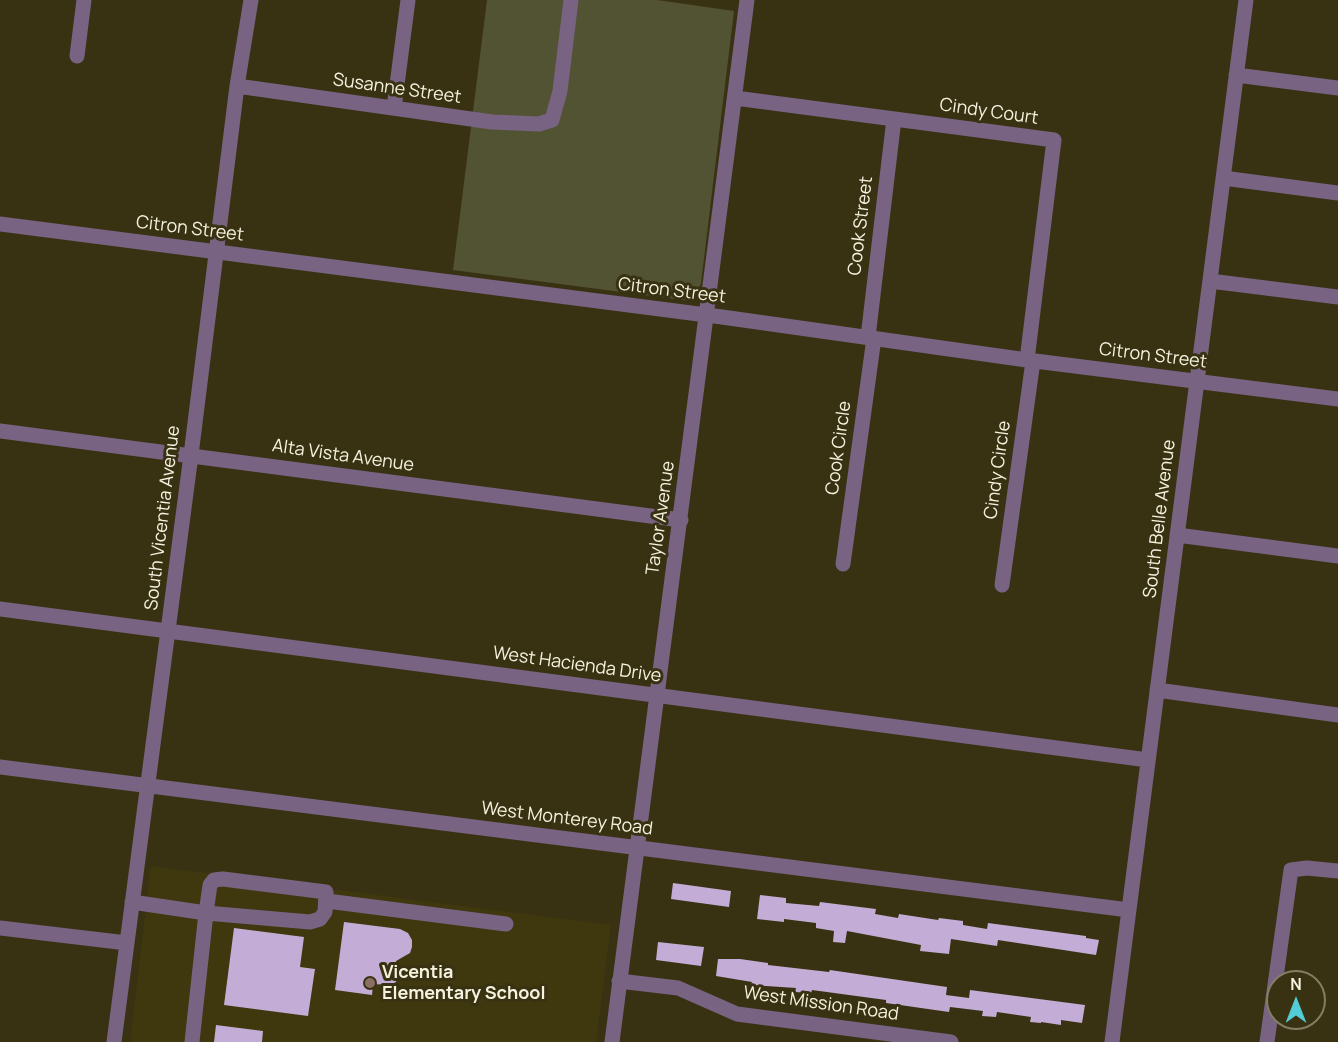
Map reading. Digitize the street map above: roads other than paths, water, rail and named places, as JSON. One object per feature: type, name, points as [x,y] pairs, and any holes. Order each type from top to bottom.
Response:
[{"type":"street","points":[[77,56],[84,0]]},
{"type":"street","name":"South Vicentia Avenue","points":[[114,1042],[191,455],[215,252],[251,0]]},
{"type":"street","points":[[394,108],[408,0]]},
{"type":"street","name":"Susanne Street","points":[[237,86],[492,122],[538,124],[552,120],[560,91],[571,0]]},
{"type":"street","name":"Taylor Avenue","points":[[612,1042],[655,695],[681,520],[747,0]]},
{"type":"street","name":"South Belle Avenue","points":[[1112,1042],[1246,0]]},
{"type":"street","points":[[1236,75],[1338,88]]},
{"type":"street","name":"Cindy Court","points":[[735,98],[1054,140],[1030,361]]},
{"type":"street","name":"Cook Street","points":[[871,338],[894,119]]},
{"type":"street","points":[[1223,178],[1338,193]]},
{"type":"street","name":"Citron Street","points":[[0,224],[707,315],[1030,361],[1338,399]]},
{"type":"street","points":[[1210,280],[1338,297]]},
{"type":"street","name":"Cook Circle","points":[[843,564],[871,338]]},
{"type":"street","name":"Cindy Circle","points":[[1002,585],[1030,361]]},
{"type":"street","name":"Alta Vista Avenue","points":[[0,431],[681,520]]},
{"type":"street","points":[[1177,535],[1338,556]]},
{"type":"street","name":"West Hacienda Drive","points":[[0,609],[1148,760]]},
{"type":"street","points":[[1157,690],[1338,715]]},
{"type":"street","name":"West Monterey Road","points":[[0,767],[1129,910]]},
{"type":"street","points":[[1267,1042],[1291,870],[1307,868],[1338,871]]},
{"type":"street","points":[[132,902],[206,913],[310,922],[320,919],[325,912],[326,892],[214,880],[210,885],[206,913],[192,1042]]},
{"type":"street","points":[[327,902],[506,924]]},
{"type":"street","points":[[0,928],[127,943]]},
{"type":"street","name":"West Mission Road","points":[[620,981],[678,988],[737,1014],[951,1042]]},
{"type":"place","name":"Vicentia Elementary School","points":[[370,983]]}]
